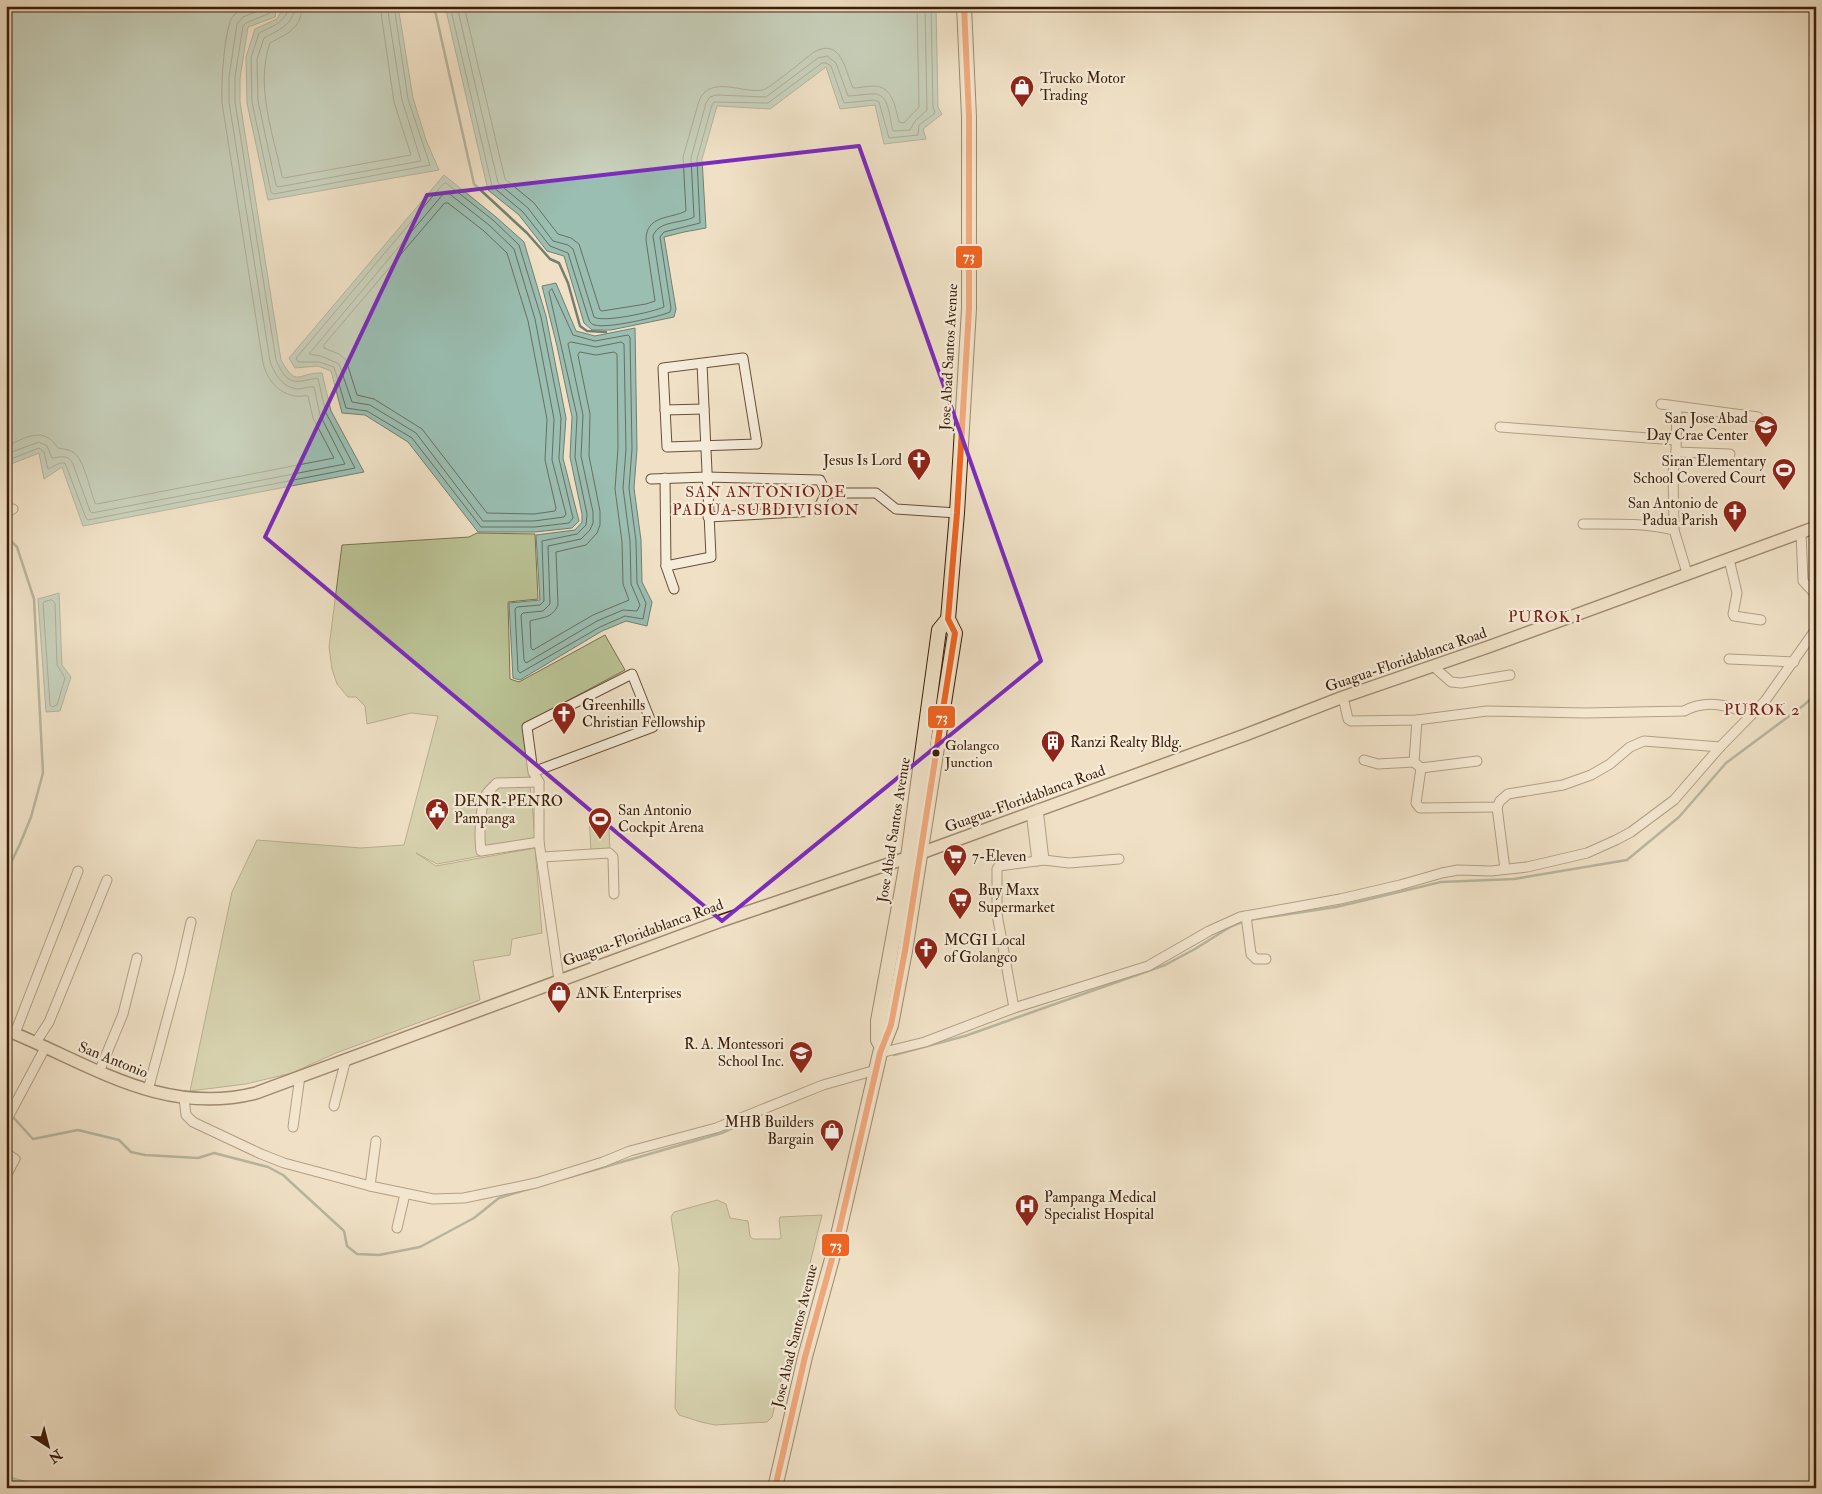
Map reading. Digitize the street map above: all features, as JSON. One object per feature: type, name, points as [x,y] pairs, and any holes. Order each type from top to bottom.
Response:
[{"type":"highway","name":"Jose Abad Santos Avenue","points":[[775,1488],[805,1357],[835,1248],[881,1050],[891,1025],[914,855],[955,633],[948,619],[970,309],[969,117],[964,6]]},
{"type":"main road","name":"Guagua-Floridablanca Road","points":[[214,1099],[256,1093],[721,921],[914,855],[1343,697],[1488,647],[1816,527]]},
{"type":"main road","name":"San Antonio","points":[[10,1032],[123,1083],[184,1098],[214,1099]]},
{"type":"street","points":[[743,358],[757,444],[667,447],[663,368],[702,364],[743,358]]},
{"type":"street","points":[[666,566],[710,557],[702,364]]},
{"type":"street","points":[[1661,404],[1758,417]]},
{"type":"street","points":[[1677,407],[1676,452],[1673,473],[1675,494],[1674,530],[1687,573]]},
{"type":"street","points":[[665,410],[704,409]]},
{"type":"street","points":[[1500,427],[1676,440]]},
{"type":"street","points":[[1676,452],[1730,454]]},
{"type":"street","points":[[651,479],[707,477],[820,480],[826,493]]},
{"type":"street","points":[[665,478],[666,566],[674,589]]},
{"type":"street","points":[[826,493],[876,494],[896,509],[957,513]]},
{"type":"street","points":[[708,517],[817,511],[826,493]]},
{"type":"street","points":[[1582,524],[1634,524],[1658,526],[1674,530]]},
{"type":"street","points":[[1801,532],[1803,580],[1816,595]]},
{"type":"street","points":[[1728,559],[1737,593],[1732,614],[1761,620]]},
{"type":"street","points":[[881,1050],[932,1039],[1014,1008],[1148,966],[1209,931],[1247,919],[1340,900],[1442,873],[1458,870],[1506,870],[1587,853],[1631,832],[1674,800],[1720,747],[1765,701],[1816,629]]},
{"type":"street","points":[[1729,660],[1794,662]]},
{"type":"street","points":[[1433,666],[1451,682],[1462,683],[1510,676]]},
{"type":"street","points":[[533,772],[653,727],[632,674],[527,727],[533,772],[539,782],[539,842],[559,980]]},
{"type":"street","points":[[1343,697],[1349,721],[1416,720],[1487,711],[1586,713],[1684,711],[1695,705],[1707,703],[1738,709],[1751,715]]},
{"type":"street","points":[[1416,720],[1416,803],[1420,808],[1497,807]]},
{"type":"street","points":[[1506,870],[1497,807],[1500,800],[1508,794],[1563,786],[1591,775],[1610,764],[1630,747],[1644,741],[1720,747]]},
{"type":"street","points":[[1364,760],[1378,764],[1417,765],[1478,761]]},
{"type":"street","points":[[539,782],[498,783],[486,794],[479,839],[481,851],[539,842]]},
{"type":"street","points":[[1034,811],[1040,861]]},
{"type":"street","points":[[542,857],[609,853],[612,857],[614,894]]},
{"type":"street","points":[[1014,1008],[997,914],[997,869],[999,866],[1040,861],[1069,863],[1118,859]]},
{"type":"street","points":[[10,1032],[78,871]]},
{"type":"street","points":[[6,1122],[41,1045],[107,880]]},
{"type":"street","points":[[1247,919],[1252,954],[1256,959],[1266,959]]},
{"type":"street","points":[[148,1090],[191,922]]},
{"type":"street","points":[[99,1072],[123,1014],[137,958]]},
{"type":"street","points":[[334,1106],[346,1059]]},
{"type":"street","points":[[184,1098],[185,1112],[188,1118],[208,1131],[284,1162],[405,1194],[432,1199],[464,1198],[536,1183],[603,1162],[630,1151],[716,1128],[823,1085],[876,1070]]},
{"type":"street","points":[[293,1128],[300,1076]]},
{"type":"street","points":[[370,1186],[376,1141]]},
{"type":"street","points":[[6,1153],[15,1159],[6,1176]]},
{"type":"street","points":[[397,1228],[405,1194]]},
{"type":"highlighted area","points":[[859,146],[1041,661],[722,921],[265,537],[427,195]]},
{"type":"green space","points":[[477,533],[535,534],[538,599],[508,602],[510,679],[519,682],[605,635],[625,670],[535,718],[526,725],[525,732],[536,846],[437,864],[416,853],[436,866],[535,848],[542,933],[512,939],[510,955],[473,961],[480,1000],[336,1053],[292,1073],[246,1084],[190,1091],[232,892],[257,840],[361,848],[404,845],[438,716],[411,713],[367,724],[365,706],[356,697],[348,697],[337,684],[332,669],[329,647],[342,545],[469,537]]},
{"type":"green space","name":"San Antonio Cockpit Arena","points":[[602,813],[603,827],[609,827],[610,852],[591,853],[589,814]]},
{"type":"green space","points":[[717,1200],[726,1204],[730,1218],[748,1221],[750,1236],[753,1239],[780,1239],[780,1217],[822,1215],[772,1417],[767,1422],[715,1425],[679,1415],[675,1408],[679,1268],[671,1217],[674,1212]]},
{"type":"water","points":[[6,6],[277,6],[275,17],[248,27],[240,78],[240,102],[281,360],[286,369],[295,377],[322,373],[331,411],[364,472],[83,526],[62,467],[44,479],[39,453],[6,466]]},
{"type":"water","points":[[284,6],[398,6],[413,98],[426,140],[439,170],[268,200],[247,103],[246,57],[255,29],[277,19]]},
{"type":"water","points":[[445,6],[936,6],[938,107],[942,114],[923,129],[926,139],[884,144],[875,105],[840,109],[826,67],[770,109],[717,106],[702,159],[706,228],[664,237],[676,309],[674,317],[611,330],[592,330],[584,323],[564,256],[547,251],[519,215],[488,190]]},
{"type":"water","points":[[444,175],[524,242],[546,316],[566,418],[563,458],[579,521],[572,528],[535,532],[478,532],[408,442],[365,415],[342,413],[331,371],[318,366],[295,368],[289,358]]},
{"type":"water","points":[[556,283],[576,331],[595,336],[635,328],[637,449],[634,488],[641,540],[642,582],[652,602],[647,626],[626,621],[602,631],[520,680],[513,678],[509,603],[540,600],[536,535],[575,530],[582,522],[570,457],[572,417],[542,286]]},
{"type":"water","points":[[59,593],[62,665],[71,677],[60,711],[46,712],[38,599]]},
{"type":"water","points":[[6,1476],[50,1488],[6,1488]]},
{"type":"waterway","points":[[434,6],[474,184],[527,233],[550,259],[559,263],[568,283],[580,326],[587,331],[606,332]]},
{"type":"waterway","points":[[6,536],[17,547],[34,599],[43,773],[31,817],[6,873]]},
{"type":"waterway","points":[[1249,920],[1336,907],[1441,882],[1514,879],[1627,860],[1679,817],[1726,763],[1816,694]]},
{"type":"waterway","points":[[894,1055],[965,1036],[1165,965],[1230,927],[1244,921]]},
{"type":"waterway","points":[[563,1179],[722,1133],[764,1113]]},
{"type":"waterway","points":[[12,1116],[33,1139],[78,1130],[119,1140],[131,1152],[145,1155],[198,1158],[214,1153],[268,1167],[283,1175],[344,1231],[347,1246],[357,1254],[379,1255],[420,1247],[474,1218],[499,1198],[532,1188]]},
{"type":"transit line","name":"73","points":[[775,1488],[805,1357],[835,1248],[880,1053],[891,1025],[905,951],[955,633],[948,619],[957,513],[969,309],[969,117],[964,6]]},
{"type":"place","name":"Trucko Motor Trading","points":[[1022,108]]},
{"type":"place","name":"San Jose Abad Day Crae Center","points":[[1766,448]]},
{"type":"place","name":"Jesus Is Lord","points":[[919,481]]},
{"type":"place","name":"Siran Elementary School Covered Court","points":[[1784,491]]},
{"type":"place","name":"San Antonio de Padua Parish","points":[[1735,533]]},
{"type":"place","name":"Greenhills Christian Fellowship","points":[[564,735]]},
{"type":"place","name":"Golangco Junction","points":[[936,753]]},
{"type":"place","name":"Ranzi Realty Bldg.","points":[[1053,763]]},
{"type":"place","name":"DENR-PENRO Pampanga","points":[[437,831]]},
{"type":"place","name":"San Antonio Cockpit Arena","points":[[600,840]]},
{"type":"place","name":"7-Eleven","points":[[955,877]]},
{"type":"place","name":"Buy Maxx Supermarket","points":[[960,920]]},
{"type":"place","name":"MCGI Local of Golangco","points":[[926,970]]},
{"type":"place","name":"ANK Enterprises","points":[[559,1014]]},
{"type":"place","name":"R. A. Montessori School Inc.","points":[[801,1074]]},
{"type":"place","name":"MHB Builders Bargain","points":[[832,1152]]},
{"type":"place","name":"Pampanga Medical Specialist Hospital","points":[[1027,1227]]},
{"type":"district","name":"SAN ANTONIO DE PADUA SUBDIVISION","points":[[766,501]]},
{"type":"district","name":"PUROK 1","points":[[1545,617]]},
{"type":"district","name":"PUROK 2","points":[[1762,710]]}]
